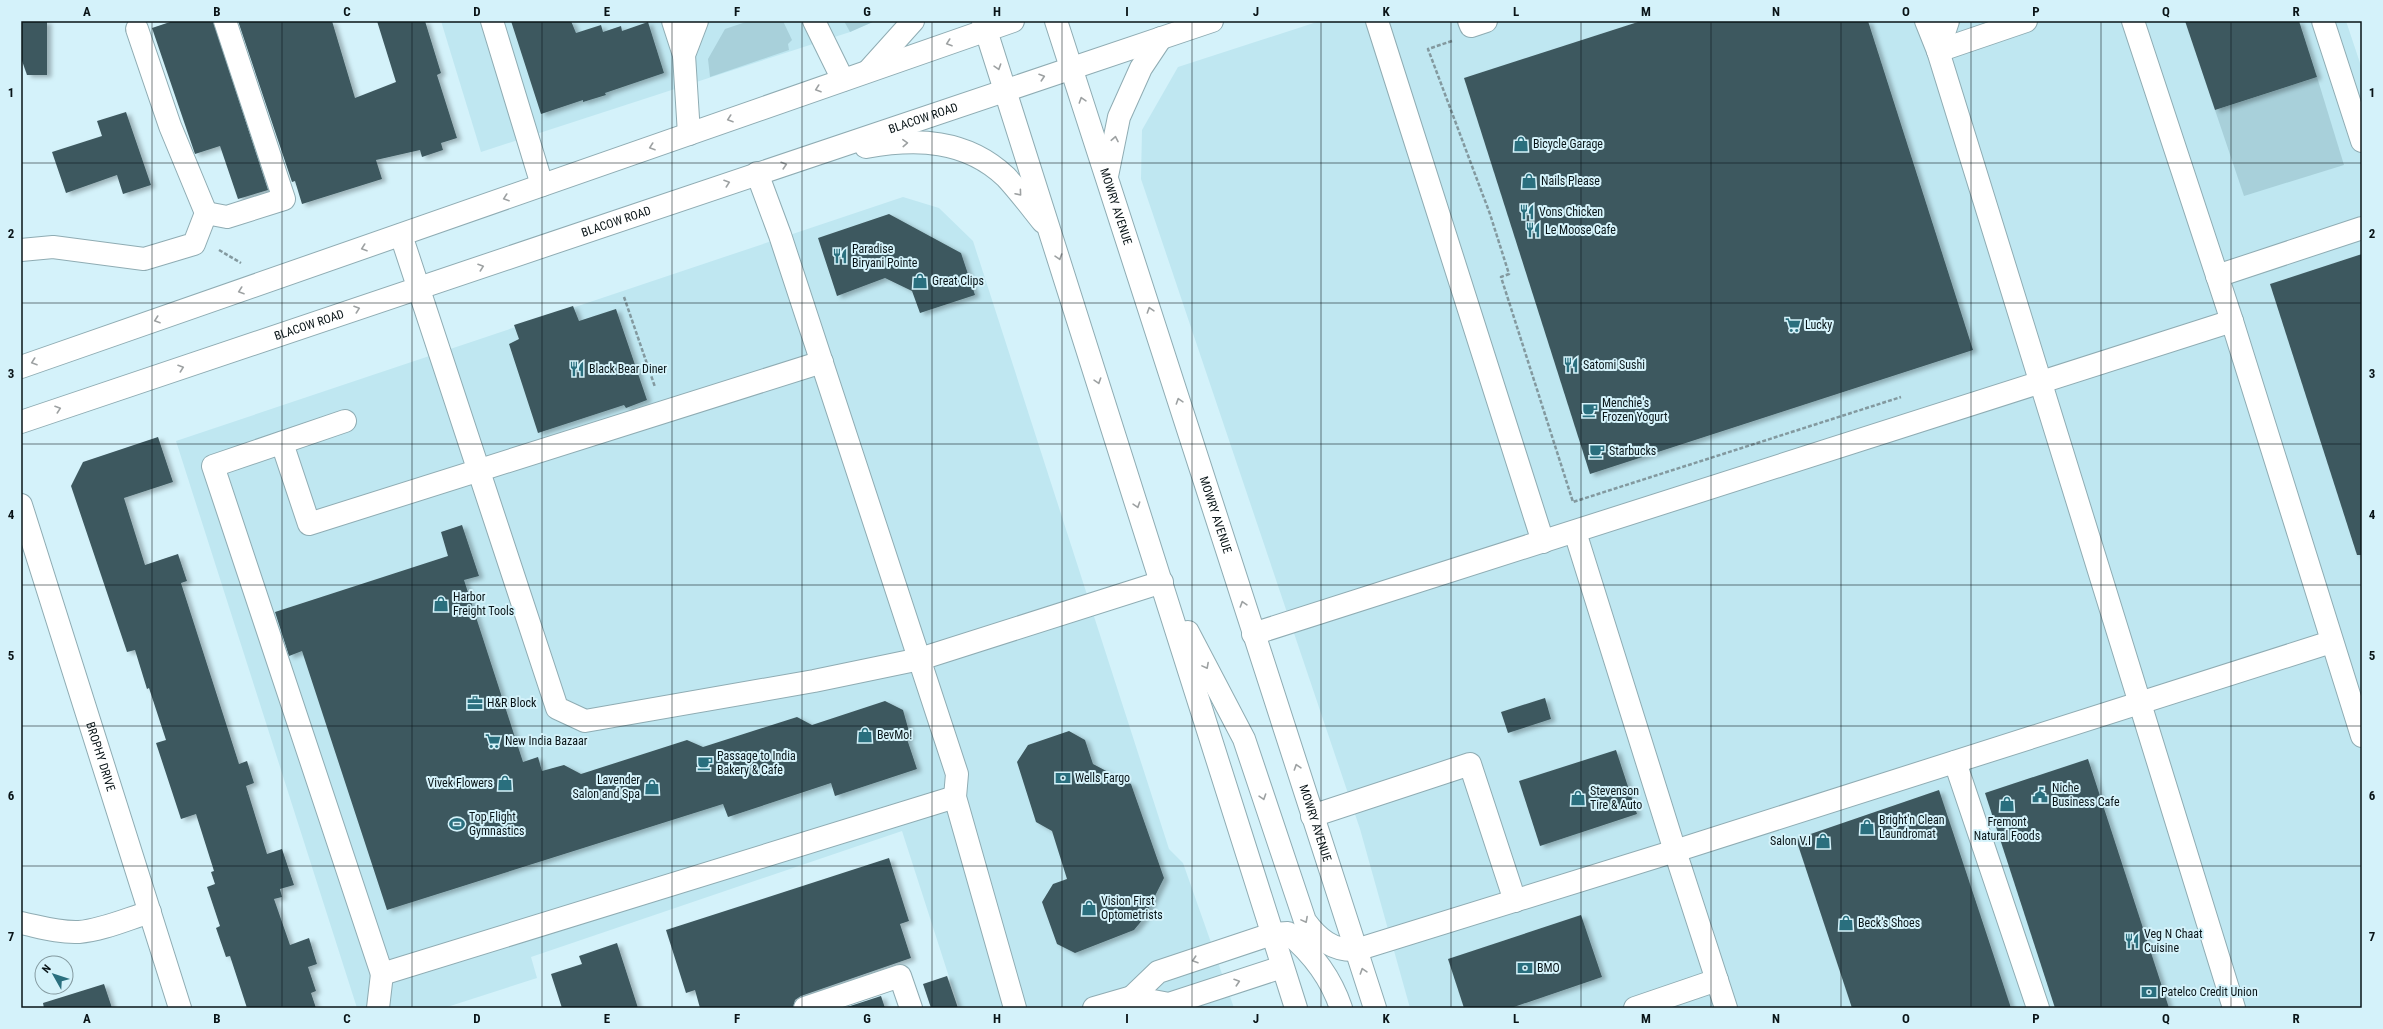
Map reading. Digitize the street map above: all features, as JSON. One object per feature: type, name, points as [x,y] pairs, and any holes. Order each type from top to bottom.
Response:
[{"type":"main road","points":[[206,213],[227,217],[284,199],[225,21]]},
{"type":"main road","points":[[492,21],[542,185]]},
{"type":"main road","points":[[673,21],[684,55],[689,134]]},
{"type":"main road","points":[[684,55],[697,21]]},
{"type":"main road","points":[[814,21],[843,80]]},
{"type":"main road","points":[[868,71],[913,21]]},
{"type":"main road","points":[[21,367],[843,80],[985,25],[1013,21]]},
{"type":"main road","name":"MOWRY AVENUE","points":[[1056,21],[1375,1008]]},
{"type":"main road","name":"BLACOW ROAD","points":[[21,422],[1212,21]]},
{"type":"main road","points":[[1377,21],[1543,542]]},
{"type":"main road","points":[[1926,21],[1938,51],[2042,381],[2123,644],[2139,703],[2234,1008]]},
{"type":"main road","points":[[1938,51],[1948,21]]},
{"type":"main road","points":[[1938,51],[2026,21]]},
{"type":"main road","points":[[2133,21],[2232,321],[2331,642],[2362,736]]},
{"type":"main road","points":[[2323,21],[2362,141]]},
{"type":"main road","points":[[985,25],[1296,1008]]},
{"type":"main road","points":[[21,250],[53,247],[144,258],[194,244],[206,213],[170,126],[137,29]]},
{"type":"main road","points":[[1107,177],[1119,117],[1141,68],[1161,38]]},
{"type":"main road","points":[[811,156],[880,144],[930,142],[956,148],[977,157],[1005,177],[1050,229]]},
{"type":"main road","points":[[757,173],[822,362],[957,774],[955,797],[1015,1008]]},
{"type":"main road","points":[[2217,276],[2362,228]]},
{"type":"main road","points":[[401,235],[557,708],[585,721],[814,681],[920,659],[1162,582]]},
{"type":"main road","points":[[1253,634],[1576,532],[2232,321]]},
{"type":"main road","points":[[282,443],[309,524],[822,362]]},
{"type":"main road","points":[[345,421],[213,466],[382,974],[378,1008]]},
{"type":"main road","name":"BROPHY DRIVE","points":[[22,514],[180,1008]]},
{"type":"main road","points":[[1576,532],[1675,851],[1726,1008]]},
{"type":"main road","points":[[1162,582],[1244,739],[1305,921],[1313,933],[1330,946],[1344,950],[1356,950],[1515,901],[2331,642]]},
{"type":"main road","points":[[1955,762],[2038,1008]]},
{"type":"main road","points":[[1312,816],[1470,764],[1515,901]]},
{"type":"main road","points":[[382,974],[955,797]]},
{"type":"main road","points":[[21,923],[56,931],[78,932],[107,926],[150,912]]},
{"type":"main road","points":[[1132,997],[1158,972],[1272,934],[1288,933],[1301,944],[1319,964],[1335,990],[1341,1008]]},
{"type":"main road","points":[[1094,1008],[1132,997],[1169,1004],[1212,999],[1282,967]]},
{"type":"main road","points":[[805,1008],[900,976],[910,1008]]},
{"type":"main road","points":[[1635,1008],[1717,980]]},
{"type":"path","points":[[1475,22],[1473,33],[1428,49],[1492,222],[1509,274],[1501,277],[1573,502],[1901,397]]},
{"type":"path","points":[[197,236],[270,281]]},
{"type":"path","points":[[624,297],[663,412]]},
{"type":"shaded area","points":[[441,21],[875,21],[850,32],[481,152]]},
{"type":"shaded area","points":[[749,21],[783,21],[792,40],[788,44],[789,50],[710,77],[708,59],[725,29]]},
{"type":"shaded area","points":[[844,21],[875,21],[850,32]]},
{"type":"shaded area","points":[[1320,21],[2346,21],[2362,69],[2362,1008],[1410,1008],[1360,829],[1141,179],[1142,130],[1178,67]]},
{"type":"shaded area","points":[[2317,77],[2344,165],[2244,196],[2215,110]]},
{"type":"shaded area","points":[[903,197],[939,208],[973,241],[1169,849],[1183,863],[1234,1008],[959,1008],[902,831],[531,957],[537,978],[444,1008],[357,1008],[176,441]]},
{"type":"building","points":[[21,21],[47,21],[47,75],[27,75],[21,58]]},
{"type":"building","points":[[173,21],[213,21],[268,190],[238,199],[220,146],[195,154],[152,28]]},
{"type":"building","points":[[238,21],[332,21],[355,98],[396,82],[377,21],[425,21],[441,73],[437,75],[457,138],[441,143],[443,150],[422,157],[420,150],[376,160],[382,179],[302,204],[295,181],[292,182]]},
{"type":"building","points":[[511,21],[571,21],[576,33],[601,25],[603,32],[621,26],[622,31],[648,22],[664,73],[605,93],[606,95],[583,102],[583,100],[541,114]]},
{"type":"building","points":[[1641,21],[1868,21],[1973,350],[1590,474],[1464,78]]},
{"type":"building","points":[[2185,21],[2299,21],[2317,77],[2215,110]]},
{"type":"building","points":[[126,112],[151,185],[123,194],[117,175],[66,193],[52,152],[102,136],[97,121]]},
{"type":"building","points":[[889,214],[961,253],[975,295],[920,313],[912,291],[885,278],[837,296],[818,238]]},
{"type":"building","points":[[2362,254],[2362,555],[2357,555],[2270,284]]},
{"type":"building","name":"Black Bear Diner","points":[[573,306],[579,321],[616,309],[647,400],[626,408],[624,405],[538,433],[509,344],[519,339],[514,325]]},
{"type":"building","points":[[158,437],[173,482],[124,498],[145,565],[178,554],[187,581],[181,583],[239,764],[247,761],[254,783],[246,786],[267,854],[282,849],[294,885],[280,889],[282,897],[274,899],[290,945],[309,938],[317,964],[308,967],[316,991],[311,993],[316,1008],[247,1008],[230,956],[226,957],[216,928],[220,926],[207,887],[215,884],[211,872],[214,871],[196,814],[181,819],[156,743],[166,740],[149,688],[147,689],[135,650],[127,652],[71,486],[83,462]]},
{"type":"building","points":[[462,525],[479,576],[464,580],[523,762],[538,757],[542,771],[564,765],[581,774],[687,740],[703,747],[797,717],[812,725],[885,701],[903,710],[910,735],[907,739],[917,769],[835,796],[831,783],[728,817],[723,804],[387,910],[302,651],[289,656],[275,612],[448,556],[441,532]]},
{"type":"building","points":[[1545,698],[1551,719],[1508,733],[1501,712]]},
{"type":"building","points":[[1069,731],[1085,740],[1093,764],[1131,784],[1164,878],[1144,918],[1134,930],[1075,953],[1057,944],[1042,902],[1053,884],[1067,879],[1052,831],[1036,822],[1017,762],[1028,745]]},
{"type":"building","name":"Stevenson Tire & Auto","points":[[1616,750],[1637,814],[1540,846],[1519,781]]},
{"type":"building","points":[[2088,759],[2169,1008],[2055,1008],[1985,793]]},
{"type":"building","points":[[1939,790],[2011,1008],[1852,1008],[1796,839]]},
{"type":"building","points":[[889,858],[909,921],[900,924],[911,958],[801,996],[795,1000],[793,1008],[700,1008],[695,990],[686,993],[666,930]]},
{"type":"building","name":"BMO","points":[[1581,915],[1602,977],[1511,1008],[1464,1008],[1448,959]]},
{"type":"building","points":[[617,943],[638,1008],[562,1008],[551,974],[582,964],[579,956]]},
{"type":"building","points":[[947,976],[958,1008],[931,1008],[923,984]]},
{"type":"building","points":[[104,984],[112,1008],[44,1008],[43,1003],[69,995],[74,995],[74,993]]},
{"type":"building","points":[[881,996],[885,1008],[844,1008]]},
{"type":"place","name":"Bicycle Garage","points":[[1521,144]]},
{"type":"place","name":"Nails Please","points":[[1529,181]]},
{"type":"place","name":"Vons Chicken","points":[[1527,212]]},
{"type":"place","name":"Le Moose Cafe","points":[[1533,230]]},
{"type":"place","name":"Paradise Biryani Pointe","points":[[840,256]]},
{"type":"place","name":"Great Clips","points":[[920,281]]},
{"type":"place","name":"Lucky","points":[[1793,325]]},
{"type":"place","name":"Satomi Sushi","points":[[1571,365]]},
{"type":"place","name":"Black Bear Diner","points":[[577,369]]},
{"type":"place","name":"Menchie's Frozen Yogurt","points":[[1590,410]]},
{"type":"place","name":"Starbucks","points":[[1597,451]]},
{"type":"place","name":"Harbor Freight Tools","points":[[441,604]]},
{"type":"place","name":"H&R Block","points":[[475,703]]},
{"type":"place","name":"BevMo!","points":[[865,735]]},
{"type":"place","name":"New India Bazaar","points":[[493,741]]},
{"type":"place","name":"Passage to India Bakery & Cafe","points":[[705,763]]},
{"type":"place","name":"Wells Fargo","points":[[1063,778]]},
{"type":"place","name":"Vivek Flowers","points":[[505,783]]},
{"type":"place","name":"Lavender Salon and Spa","points":[[652,787]]},
{"type":"place","name":"Niche Business Cafe","points":[[2040,795]]},
{"type":"place","name":"Stevenson Tire & Auto","points":[[1578,798]]},
{"type":"place","name":"Fremont Natural Foods","points":[[2007,804]]},
{"type":"place","name":"Top Flight Gymnastics","points":[[457,824]]},
{"type":"place","name":"Bright'n Clean Laundromat","points":[[1867,827]]},
{"type":"place","name":"Salon V.I","points":[[1823,841]]},
{"type":"place","name":"Vision First Optometrists","points":[[1089,908]]},
{"type":"place","name":"Beck's Shoes","points":[[1846,923]]},
{"type":"place","name":"Veg N Chaat Cuisine","points":[[2132,941]]},
{"type":"place","name":"BMO","points":[[1525,968]]},
{"type":"place","name":"Patelco Credit Union","points":[[2149,992]]}]
